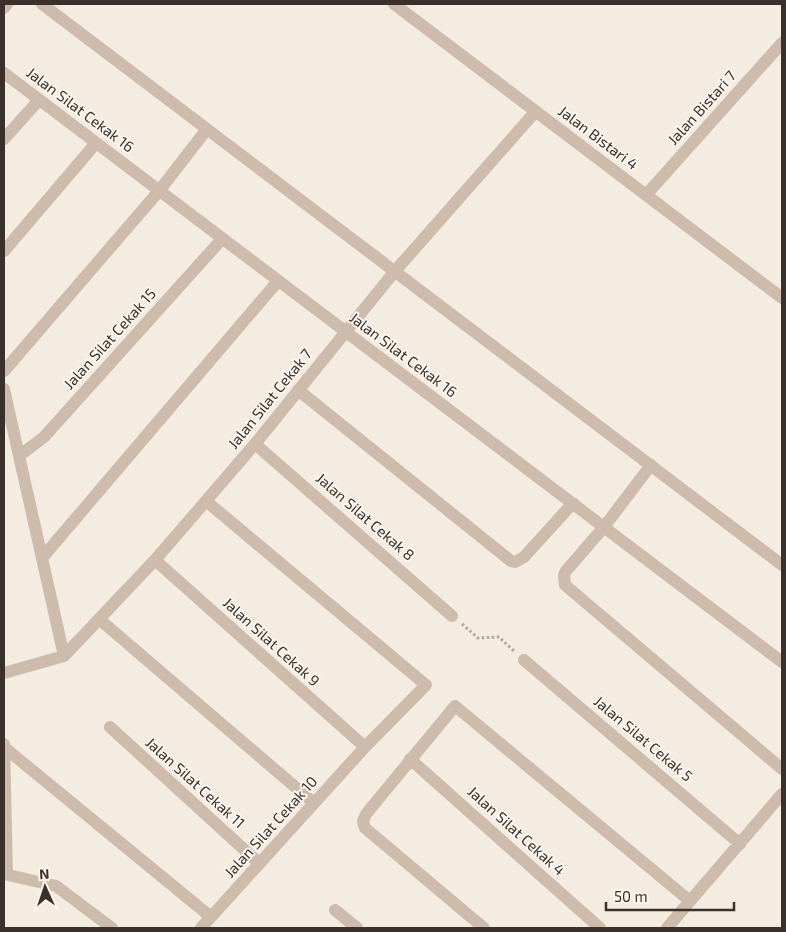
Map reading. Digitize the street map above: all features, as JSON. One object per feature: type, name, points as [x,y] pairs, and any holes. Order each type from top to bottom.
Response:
[{"type":"street","points":[[4,8],[7,4]]},
{"type":"street","points":[[42,4],[782,565]]},
{"type":"street","name":"Jalan Bistari 4","points":[[394,4],[782,298]]},
{"type":"street","name":"Jalan Bistari 7","points":[[646,195],[782,43]]},
{"type":"street","name":"Jalan Silat Cekak 16","points":[[4,73],[782,662]]},
{"type":"street","points":[[4,139],[39,100]]},
{"type":"street","name":"Jalan Silat Cekak 7","points":[[64,656],[155,560],[255,444],[394,271],[536,111]]},
{"type":"street","points":[[4,371],[159,191],[207,129]]},
{"type":"street","points":[[4,251],[96,143]]},
{"type":"street","name":"Jalan Silat Cekak 15","points":[[19,456],[44,437],[222,239]]},
{"type":"street","points":[[42,558],[278,281]]},
{"type":"street","points":[[4,389],[64,656],[4,673]]},
{"type":"street","points":[[298,390],[511,561],[516,562],[524,557],[573,503]]},
{"type":"street","name":"Jalan Silat Cekak 8","points":[[255,444],[452,616]]},
{"type":"street","points":[[651,466],[604,527],[566,571],[564,575],[565,585],[782,769]]},
{"type":"street","name":"Jalan Silat Cekak 10","points":[[201,928],[314,803],[426,685],[206,501]]},
{"type":"street","name":"Jalan Silat Cekak 9","points":[[155,560],[365,748]]},
{"type":"street","points":[[99,619],[314,803]]},
{"type":"street","name":"Jalan Silat Cekak 5","points":[[524,660],[740,844]]},
{"type":"street","points":[[484,928],[365,828],[363,821],[366,814],[410,759],[455,706],[690,902]]},
{"type":"street","name":"Jalan Silat Cekak 11","points":[[110,727],[259,863]]},
{"type":"street","points":[[4,745],[5,874],[56,886],[112,928]]},
{"type":"street","points":[[4,745],[211,917]]},
{"type":"street","name":"Jalan Silat Cekak 4","points":[[410,759],[600,928]]},
{"type":"street","points":[[668,928],[782,794]]},
{"type":"street","points":[[335,910],[357,928]]},
{"type":"path","points":[[452,616],[478,638],[499,637],[524,660]]}]
